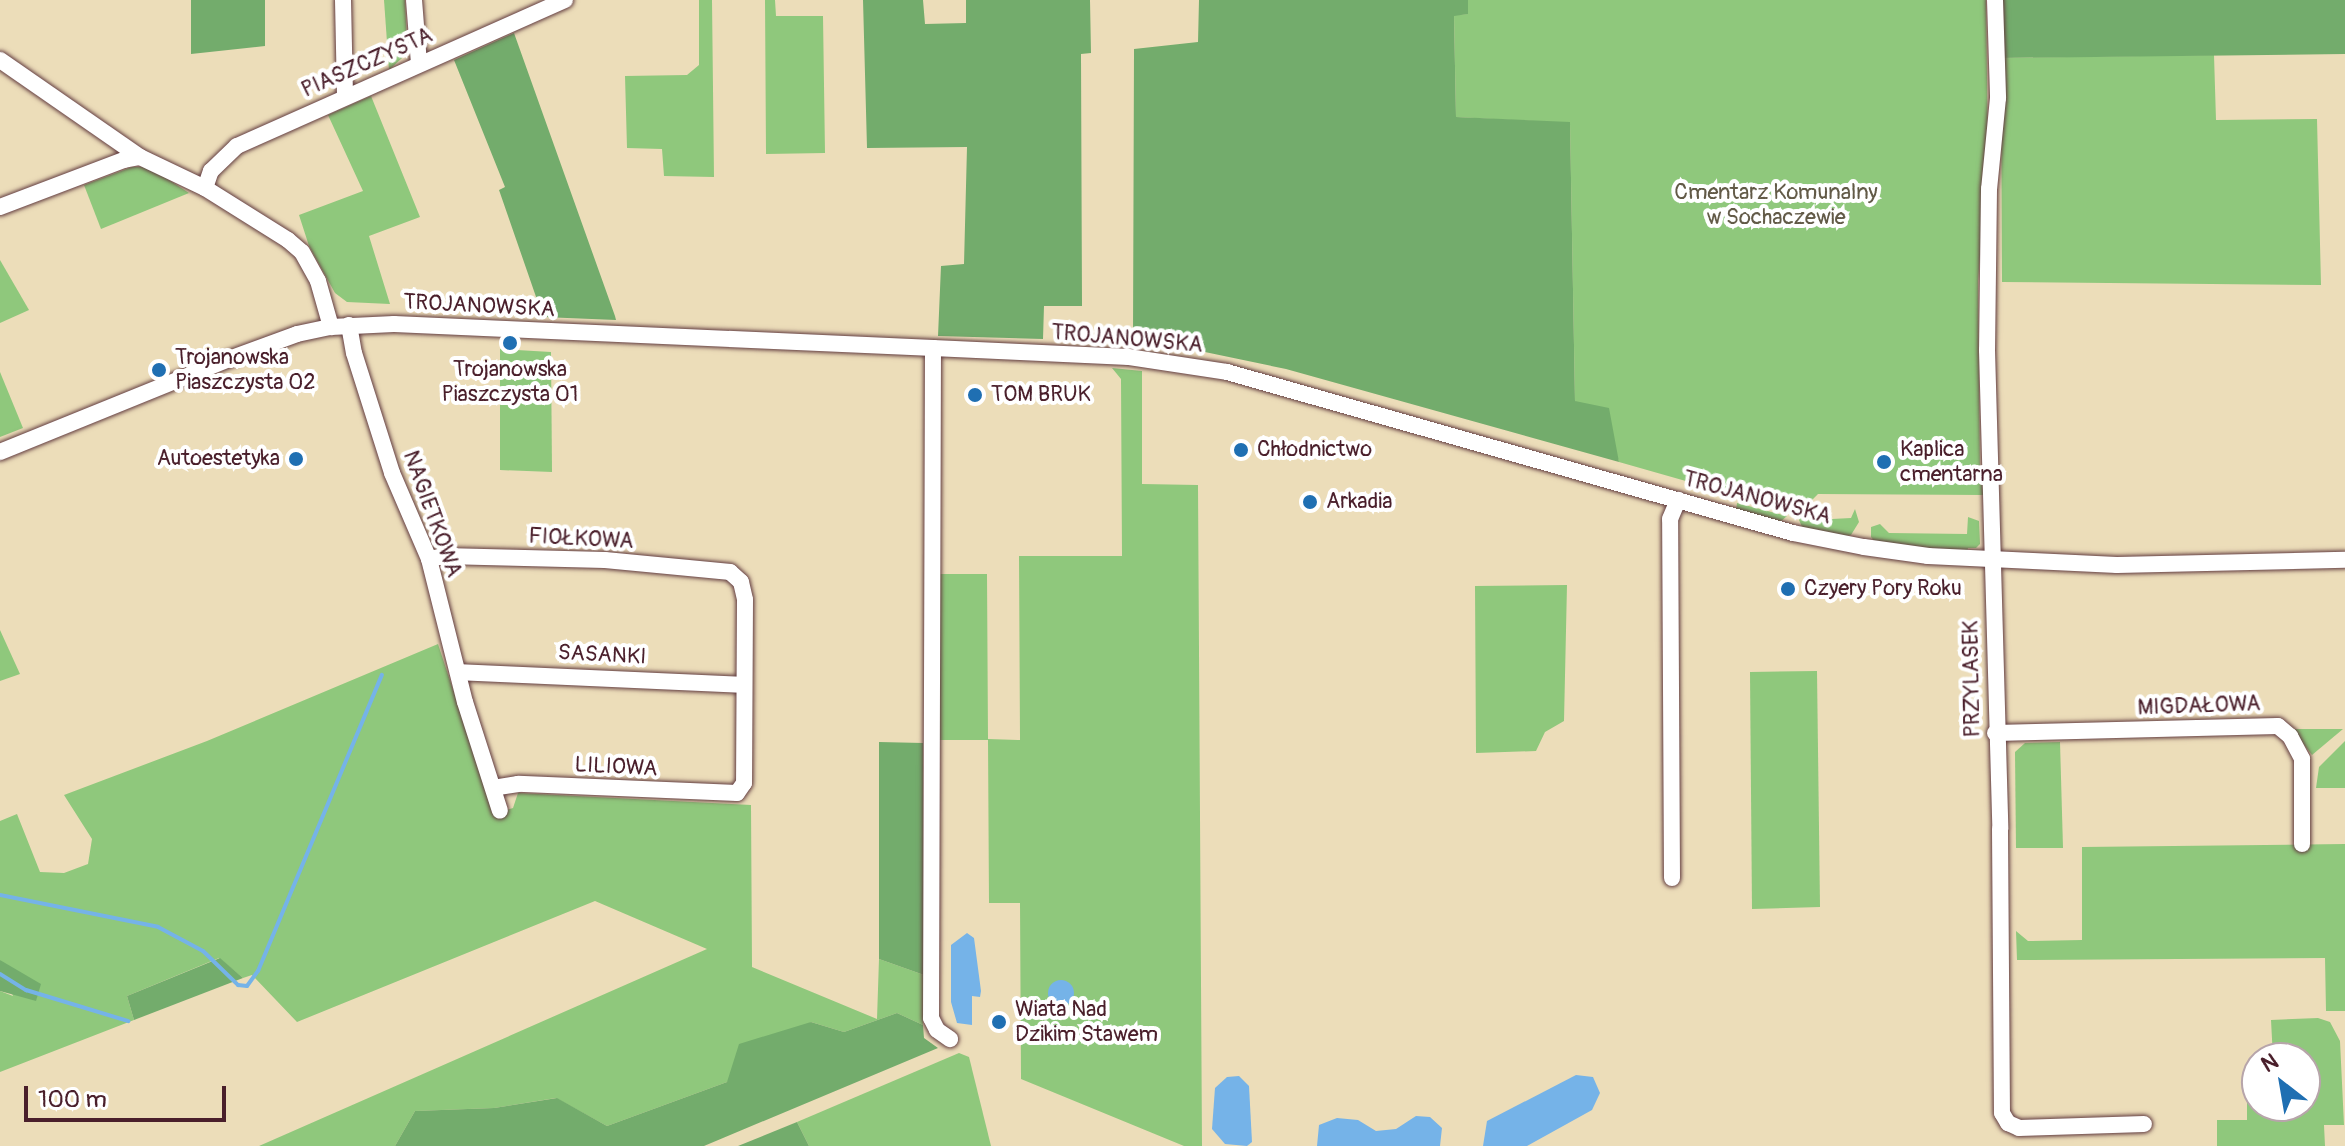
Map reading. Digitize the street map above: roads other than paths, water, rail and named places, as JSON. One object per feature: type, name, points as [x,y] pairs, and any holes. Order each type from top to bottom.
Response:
[{"type":"street","points":[[343,0],[345,97]]},
{"type":"street","points":[[414,0],[419,64]]},
{"type":"street","name":"PIASZCZYSTA","points":[[205,188],[211,171],[237,146],[565,0]]},
{"type":"street","name":"PRZYLASEK","points":[[1995,0],[1998,98],[1989,189],[1987,350],[2000,829],[2002,1113],[2008,1123],[2019,1128],[2144,1124]]},
{"type":"street","points":[[0,60],[140,157],[205,188],[302,252],[318,281],[331,327]]},
{"type":"street","points":[[0,207],[124,160],[140,157]]},
{"type":"street","name":"TROJANOWSKA","points":[[0,452],[297,334],[349,325],[1129,357],[1227,372],[1793,533],[1864,547],[1992,560],[2117,565],[2345,560]]},
{"type":"street","name":"NAGIETKOWA","points":[[349,325],[354,353],[392,473],[429,559],[458,672],[500,811]]},
{"type":"street","points":[[933,348],[931,1018],[937,1030],[950,1039]]},
{"type":"street","points":[[1672,878],[1670,519],[1678,500]]},
{"type":"street","name":"FIOŁKOWA","points":[[429,559],[444,556],[605,560],[730,572],[741,582],[745,600],[744,685]]},
{"type":"street","name":"SASANKI","points":[[458,672],[744,685]]},
{"type":"street","name":"LILIOWA","points":[[493,788],[518,784],[737,793],[744,783],[744,685]]},
{"type":"street","name":"MIGDAŁOWA","points":[[1995,733],[2278,726],[2290,736],[2302,759],[2302,844]]},
{"type":"water","points":[[967,933],[974,938],[981,991],[980,997],[972,996],[972,1025],[957,1023],[951,1002],[951,945]]},
{"type":"water","points":[[1061,980],[1070,984],[1074,993],[1070,1002],[1061,1006],[1052,1002],[1048,993],[1052,984]]},
{"type":"water","points":[[1576,1075],[1593,1077],[1600,1093],[1592,1110],[1527,1146],[1483,1146],[1487,1121]]},
{"type":"water","points":[[1239,1076],[1249,1086],[1252,1142],[1247,1146],[1225,1144],[1212,1129],[1215,1088],[1227,1077]]},
{"type":"water","points":[[1416,1116],[1430,1117],[1442,1128],[1440,1146],[1317,1146],[1319,1125],[1337,1118],[1358,1120],[1376,1131],[1396,1129]]},
{"type":"waterway","points":[[0,895],[158,927],[203,951],[238,985],[247,986],[258,971],[382,675]]},
{"type":"waterway","points":[[0,974],[26,990],[128,1021]]},
{"type":"place","name":"Trojanowska Piaszczysta 01","points":[[510,343]]},
{"type":"place","name":"Trojanowska Piaszczysta 02","points":[[159,370]]},
{"type":"place","name":"TOM BRUK","points":[[975,395]]},
{"type":"place","name":"Chłodnictwo","points":[[1241,450]]},
{"type":"place","name":"Autoestetyka","points":[[296,459]]},
{"type":"place","name":"Kaplica cmentarna","points":[[1884,462]]},
{"type":"place","name":"Arkadia","points":[[1310,502]]},
{"type":"place","name":"Czyery Pory Roku","points":[[1788,589]]},
{"type":"place","name":"Wiata Nad Dzikim Stawem","points":[[999,1022]]},
{"type":"park label","name":"Cmentarz Komunalny w Sochaczewie","points":[[1776,204]]}]
